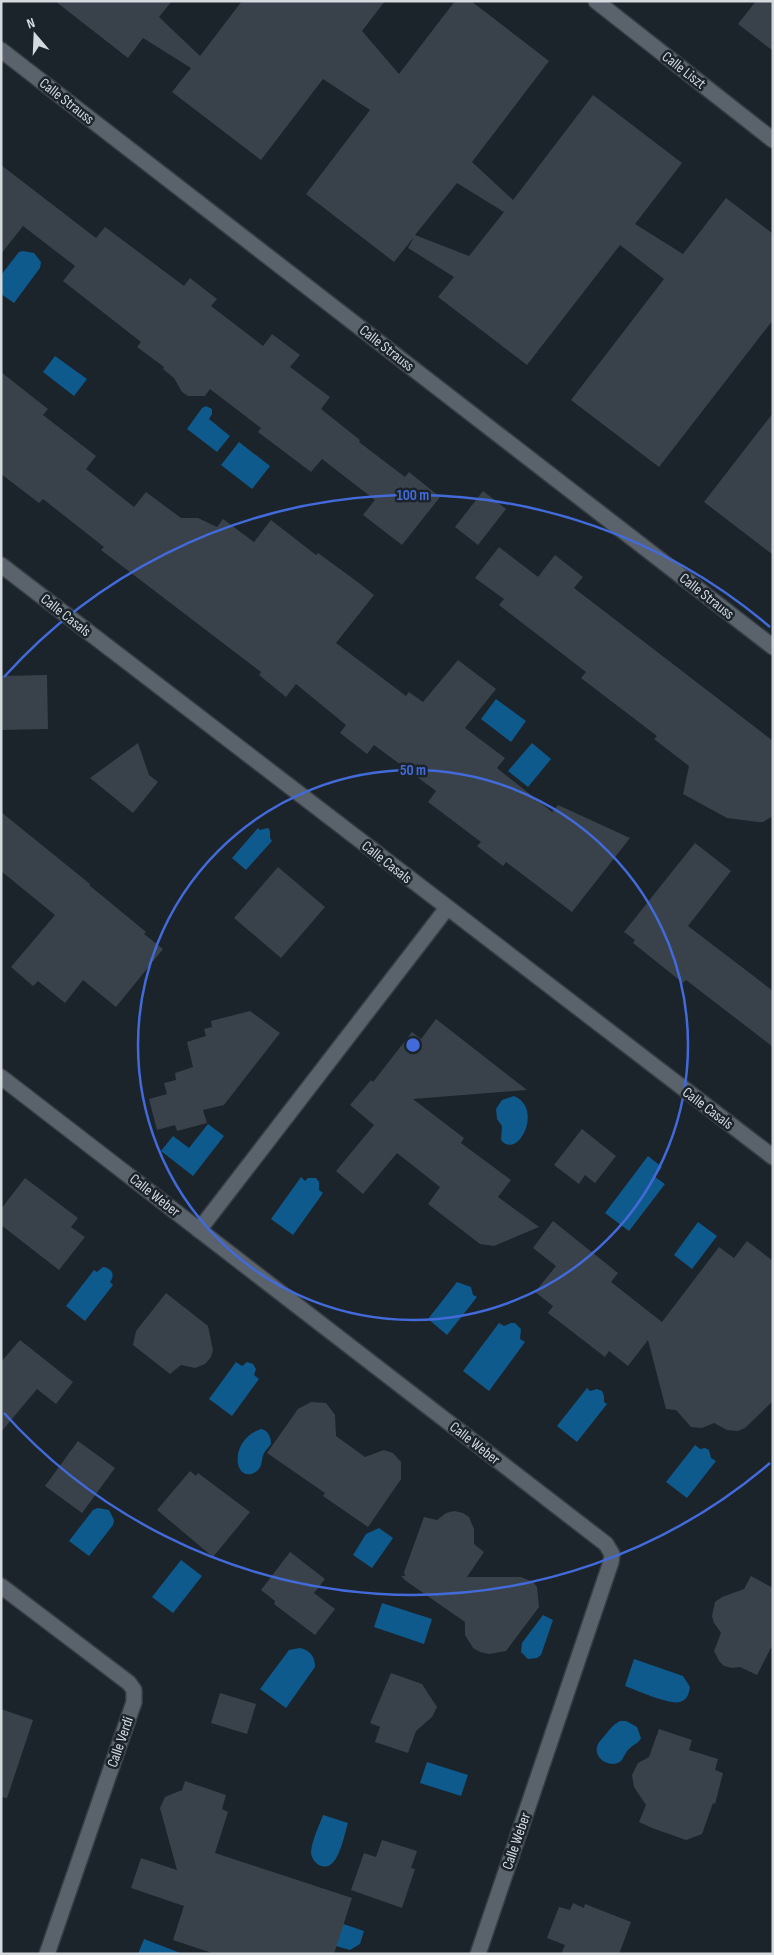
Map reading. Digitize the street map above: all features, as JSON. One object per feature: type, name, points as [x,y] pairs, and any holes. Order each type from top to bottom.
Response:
[{"type":"street","name":"Calle Liszt","points":[[596,1],[773,140]]},
{"type":"street","name":"Calle Strauss","points":[[1,50],[773,647]]},
{"type":"street","name":"Calle Casals","points":[[1,565],[773,1157]]},
{"type":"street","points":[[199,1230],[446,908]]},
{"type":"street","name":"Calle Weber","points":[[1,1076],[606,1544],[610,1550],[611,1562],[478,1954]]},
{"type":"street","name":"Calle Verdi","points":[[1,1586],[129,1683],[135,1694],[134,1702],[47,1954]]},
{"type":"water","points":[[19,252],[34,253],[41,262],[40,268],[14,303],[1,294],[1,275]]},
{"type":"water","points":[[55,356],[87,379],[74,396],[43,372]]},
{"type":"water","points":[[206,406],[212,409],[209,419],[230,436],[217,452],[187,429],[202,408]]},
{"type":"water","points":[[239,442],[270,466],[252,489],[221,465]]},
{"type":"water","points":[[496,699],[526,721],[511,742],[481,719]]},
{"type":"water","points":[[532,743],[551,759],[528,787],[508,771]]},
{"type":"water","points":[[258,828],[260,830],[268,828],[272,841],[246,870],[232,858]]},
{"type":"water","points":[[514,1096],[523,1102],[527,1111],[528,1121],[520,1138],[514,1144],[508,1145],[501,1140],[502,1126],[497,1119],[496,1109],[502,1100]]},
{"type":"water","points":[[208,1124],[224,1136],[193,1176],[161,1151],[173,1136],[189,1148]]},
{"type":"water","points":[[648,1156],[662,1167],[655,1177],[665,1184],[629,1231],[605,1213]]},
{"type":"water","points":[[301,1177],[305,1181],[308,1178],[316,1178],[319,1182],[319,1190],[323,1193],[293,1235],[271,1219]]},
{"type":"water","points":[[698,1222],[717,1236],[692,1269],[674,1255]]},
{"type":"water","points":[[103,1267],[112,1272],[113,1276],[110,1282],[113,1285],[85,1321],[66,1306],[94,1270],[97,1272]]},
{"type":"water","points":[[457,1282],[471,1287],[473,1295],[477,1297],[447,1335],[428,1319]]},
{"type":"water","points":[[499,1323],[504,1326],[515,1323],[521,1329],[520,1339],[525,1342],[489,1391],[463,1371]]},
{"type":"water","points":[[236,1362],[242,1366],[247,1362],[253,1364],[256,1369],[254,1375],[259,1379],[232,1416],[209,1399]]},
{"type":"water","points":[[587,1388],[590,1391],[597,1389],[602,1391],[604,1402],[607,1404],[577,1442],[557,1426]]},
{"type":"water","points":[[261,1429],[269,1434],[271,1444],[264,1453],[257,1471],[249,1474],[243,1473],[239,1468],[239,1451],[243,1442],[250,1435]]},
{"type":"water","points":[[695,1445],[700,1449],[705,1448],[709,1450],[711,1458],[716,1461],[687,1498],[666,1482]]},
{"type":"water","points":[[98,1508],[109,1510],[114,1520],[113,1525],[89,1556],[69,1541],[93,1510]]},
{"type":"water","points":[[379,1528],[393,1538],[372,1568],[353,1555],[366,1534]]},
{"type":"water","points":[[181,1560],[202,1576],[173,1613],[152,1597]]},
{"type":"water","points":[[382,1603],[432,1619],[424,1644],[374,1627]]},
{"type":"water","points":[[543,1615],[553,1620],[541,1655],[537,1658],[528,1659],[521,1652],[522,1643]]},
{"type":"water","points":[[300,1648],[307,1650],[311,1654],[315,1667],[286,1708],[260,1689],[289,1650]]},
{"type":"water","points":[[634,1659],[683,1676],[690,1687],[686,1698],[680,1702],[668,1701],[625,1686]]},
{"type":"water","points":[[620,1721],[626,1721],[637,1727],[641,1738],[629,1749],[621,1761],[613,1764],[604,1762],[598,1755],[597,1747],[611,1728]]},
{"type":"water","points":[[427,1762],[468,1775],[461,1796],[420,1783]]},
{"type":"water","points":[[323,1815],[348,1823],[339,1852],[331,1864],[326,1867],[316,1863],[312,1858],[311,1852]]},
{"type":"water","points":[[323,1917],[364,1931],[360,1944],[350,1950],[329,1944]]},
{"type":"water","points":[[144,1939],[183,1954],[138,1954]]},
{"type":"building","points":[[55,1],[172,1],[159,17],[200,56],[242,1],[385,1],[362,31],[399,74],[455,1],[471,1],[549,61],[472,162],[513,200],[593,95],[682,163],[635,224],[683,254],[726,198],[773,234],[773,320],[659,467],[571,400],[664,279],[620,245],[527,365],[438,297],[454,277],[408,248],[414,237],[394,262],[306,194],[370,110],[323,79],[261,160],[172,92],[191,68],[143,38],[128,58]],"holes":[[[457,183],[504,212],[469,256],[415,235]]]},
{"type":"building","points":[[756,1],[773,1],[773,51],[738,24]]},
{"type":"building","points":[[1,165],[96,238],[105,227],[184,286],[190,278],[217,299],[211,306],[263,346],[272,334],[300,355],[290,367],[330,397],[321,409],[360,440],[359,442],[405,477],[409,472],[440,497],[402,545],[363,515],[375,500],[322,459],[311,472],[258,432],[261,428],[210,389],[205,396],[188,396],[182,392],[174,378],[163,369],[164,367],[137,347],[141,342],[63,281],[75,266],[23,226],[1,254]]},
{"type":"building","points":[[1,372],[48,409],[43,415],[96,456],[86,469],[134,507],[146,492],[181,518],[198,518],[217,527],[223,519],[254,542],[271,520],[316,555],[318,553],[374,595],[336,643],[406,696],[409,692],[423,702],[458,660],[496,689],[465,728],[505,758],[497,768],[552,812],[558,805],[630,838],[572,912],[506,862],[503,866],[477,846],[481,842],[428,802],[436,791],[374,745],[367,754],[340,733],[346,725],[296,684],[286,697],[259,675],[261,672],[101,550],[104,547],[43,499],[39,503],[1,474]]},
{"type":"building","points":[[773,413],[773,555],[704,502]]},
{"type":"building","points":[[483,491],[506,509],[478,545],[455,527]]},
{"type":"building","points":[[499,547],[538,577],[555,555],[583,577],[574,588],[773,741],[773,816],[763,822],[727,818],[683,794],[689,766],[654,739],[657,736],[581,678],[586,672],[499,605],[504,599],[475,578]]},
{"type":"building","points":[[47,675],[48,729],[1,730],[1,676]]},
{"type":"building","points":[[138,743],[149,775],[158,782],[133,813],[90,778]]},
{"type":"building","points":[[1,812],[90,884],[163,949],[116,1007],[83,980],[65,1003],[38,981],[33,986],[11,967],[55,915],[1,871]]},
{"type":"building","points":[[695,843],[731,871],[688,926],[773,991],[773,1047],[686,980],[683,983],[633,943],[635,940],[624,932]]},
{"type":"building","points":[[278,867],[325,907],[281,958],[234,918]]},
{"type":"building","points":[[250,1011],[280,1033],[224,1105],[203,1110],[207,1123],[177,1131],[175,1125],[157,1130],[149,1099],[167,1094],[164,1083],[176,1080],[175,1073],[193,1067],[187,1042],[206,1036],[204,1029],[212,1027],[211,1021]]},
{"type":"building","points":[[436,1019],[527,1090],[413,1099],[464,1138],[461,1143],[511,1180],[498,1197],[539,1227],[494,1246],[480,1244],[428,1204],[440,1187],[397,1153],[363,1194],[336,1171],[374,1125],[350,1105],[371,1080],[373,1082],[412,1032],[421,1039]]},
{"type":"building","points":[[582,1129],[616,1156],[595,1183],[585,1175],[579,1184],[554,1165]]},
{"type":"building","points":[[25,1178],[78,1218],[71,1227],[85,1237],[59,1270],[1,1225],[1,1209]]},
{"type":"building","points":[[553,1221],[618,1273],[611,1282],[662,1322],[719,1247],[734,1258],[747,1241],[773,1261],[773,1401],[745,1428],[738,1431],[727,1430],[714,1423],[702,1428],[691,1427],[676,1410],[666,1409],[648,1340],[628,1366],[609,1351],[605,1357],[548,1313],[553,1306],[535,1292],[556,1266],[533,1248]]},
{"type":"building","points":[[166,1293],[208,1326],[213,1350],[211,1357],[205,1364],[195,1368],[181,1365],[170,1374],[133,1345],[136,1331]]},
{"type":"building","points":[[20,1340],[73,1382],[56,1404],[37,1389],[1,1432],[1,1362]]},
{"type":"building","points":[[311,1402],[326,1403],[335,1415],[336,1436],[365,1457],[384,1450],[393,1453],[401,1462],[401,1479],[368,1527],[323,1496],[325,1493],[267,1453],[298,1409]]},
{"type":"building","points":[[78,1441],[115,1468],[82,1513],[45,1486]]},
{"type":"building","points":[[190,1471],[196,1476],[198,1473],[250,1512],[213,1557],[157,1510]]},
{"type":"building","points":[[454,1511],[469,1517],[474,1529],[474,1544],[484,1552],[467,1577],[521,1577],[533,1582],[537,1587],[539,1607],[506,1651],[489,1654],[473,1648],[465,1635],[465,1622],[401,1576],[405,1576],[404,1572],[424,1517],[437,1520],[446,1513]]},
{"type":"building","points":[[290,1552],[325,1579],[314,1593],[335,1609],[315,1635],[274,1604],[275,1601],[261,1590]]},
{"type":"building","points":[[751,1576],[773,1588],[773,1644],[757,1675],[740,1667],[724,1666],[714,1651],[721,1633],[714,1623],[712,1616],[715,1602],[722,1597],[744,1589]]},
{"type":"building","points":[[391,1673],[422,1684],[437,1707],[432,1717],[416,1731],[408,1753],[375,1742],[380,1727],[370,1723]]},
{"type":"building","points":[[220,1693],[256,1704],[247,1734],[211,1723]]},
{"type":"building","points":[[1,1709],[33,1720],[7,1798],[1,1797]]},
{"type":"building","points":[[659,1729],[692,1740],[689,1750],[718,1759],[715,1770],[723,1773],[715,1804],[713,1803],[702,1834],[686,1840],[639,1822],[646,1805],[634,1787],[632,1775],[638,1763],[649,1757]]},
{"type":"building","points":[[185,1781],[226,1795],[222,1809],[228,1812],[215,1853],[352,1898],[334,1954],[215,1954],[173,1940],[184,1906],[131,1888],[141,1858],[177,1870],[160,1808],[165,1797],[182,1790]]},
{"type":"building","points":[[382,1840],[417,1851],[411,1868],[415,1869],[402,1908],[351,1890],[364,1853],[376,1857]]},
{"type":"building","points":[[573,1903],[584,1908],[585,1904],[631,1922],[619,1954],[561,1954],[565,1945],[547,1938],[559,1907],[570,1910]]}]
